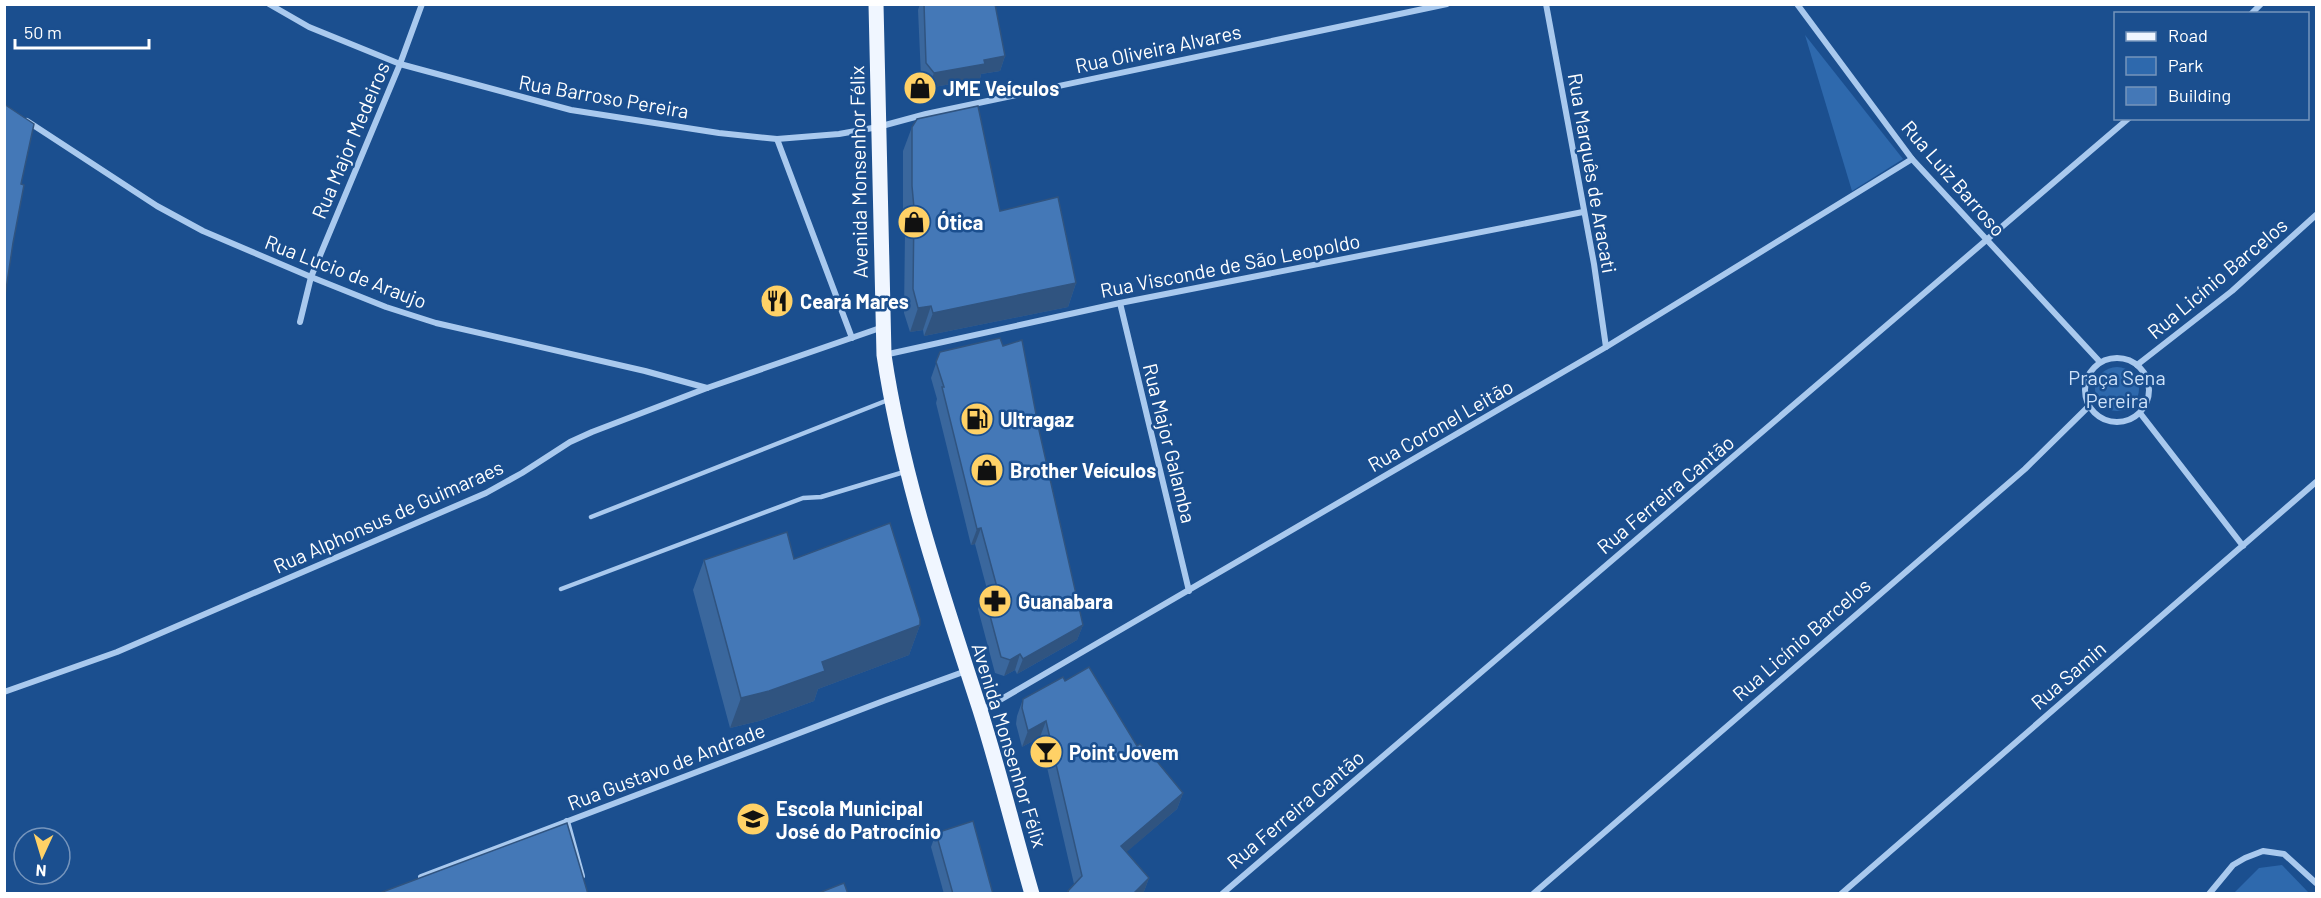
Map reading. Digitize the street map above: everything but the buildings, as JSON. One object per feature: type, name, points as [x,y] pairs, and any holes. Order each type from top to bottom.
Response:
[{"type":"main road","name":"Avenida Monsenhor Félix","points":[[876,4],[883,327],[890,399],[906,471],[980,712],[1032,894]]},
{"type":"street","name":"Rua Barroso Pereira","points":[[269,4],[309,27],[400,64],[503,94],[571,110],[719,133],[777,138],[839,134],[878,128]]},
{"type":"street","name":"Rua Major Medeiros","points":[[300,322],[311,277],[400,64],[422,4]]},
{"type":"street","name":"Rua Oliveira Alvares","points":[[878,128],[926,114],[1447,4]]},
{"type":"street","name":"Rua Marquês de Aracati","points":[[1546,4],[1606,347]]},
{"type":"street","name":"Rua Luiz Barroso","points":[[1800,6],[1912,159],[2100,362]]},
{"type":"street","name":"Rua Lucio de Araujo","points":[[22,118],[157,206],[203,231],[386,307],[436,323],[645,371],[707,388]]},
{"type":"street","name":"Rua Ferreira Cantão","points":[[1222,894],[1987,242],[2127,120]]},
{"type":"street","points":[[777,138],[852,338]]},
{"type":"street","name":"Rua Coronel Leitão","points":[[980,712],[1606,347],[1912,159]]},
{"type":"street","name":"Rua Visconde de São Leopoldo","points":[[884,355],[1120,303],[1583,212]]},
{"type":"street","name":"Rua Licínio Barcelos","points":[[2137,365],[2232,291],[2316,215]]},
{"type":"street","name":"Rua Major Galamba","points":[[1120,303],[1189,591]]},
{"type":"street","name":"Rua Alphonsus de Guimaraes","points":[[4,692],[117,652],[465,502],[508,481],[562,447],[592,432],[707,388],[883,327]]},
{"type":"street","points":[[2119,358],[2137,365],[2149,383],[2146,404],[2140,413],[2128,421],[2113,423],[2098,418],[2088,407],[2084,387],[2086,377],[2100,362],[2119,358]]},
{"type":"street","name":"Rua Licínio Barcelos","points":[[1533,894],[2025,469],[2088,407]]},
{"type":"street","points":[[2140,413],[2243,546]]},
{"type":"street","name":"Rua Samin","points":[[1841,894],[2316,482]]},
{"type":"street","name":"Rua Gustavo de Andrade","points":[[412,881],[966,671]]},
{"type":"street","points":[[567,821],[584,883]]},
{"type":"street","points":[[2209,894],[2233,865],[2263,851],[2284,854],[2316,883]]},
{"type":"lane","points":[[591,517],[890,399]]},
{"type":"lane","points":[[561,590],[803,498],[821,497],[906,471]]},
{"type":"green space","points":[[1805,35],[1903,159],[1852,191]]},
{"type":"green space","name":"Praça Sena Pereira","points":[[2117,367],[2132,374],[2139,389],[2132,404],[2117,411],[2102,404],[2095,389],[2102,374]]},
{"type":"green space","points":[[2282,865],[2309,893],[2234,893],[2259,868]]},
{"type":"place","name":"JME Veículos","points":[[920,88]]},
{"type":"place","name":"Ótica","points":[[914,222]]},
{"type":"place","name":"Ceará Mares","points":[[777,301]]},
{"type":"place","name":"Ultragaz","points":[[977,419]]},
{"type":"place","name":"Brother Veículos","points":[[987,470]]},
{"type":"place","name":"Guanabara","points":[[995,601]]},
{"type":"place","name":"Point Jovem","points":[[1046,752]]},
{"type":"place","name":"Escola Municipal José do Patrocínio","points":[[753,819]]}]
